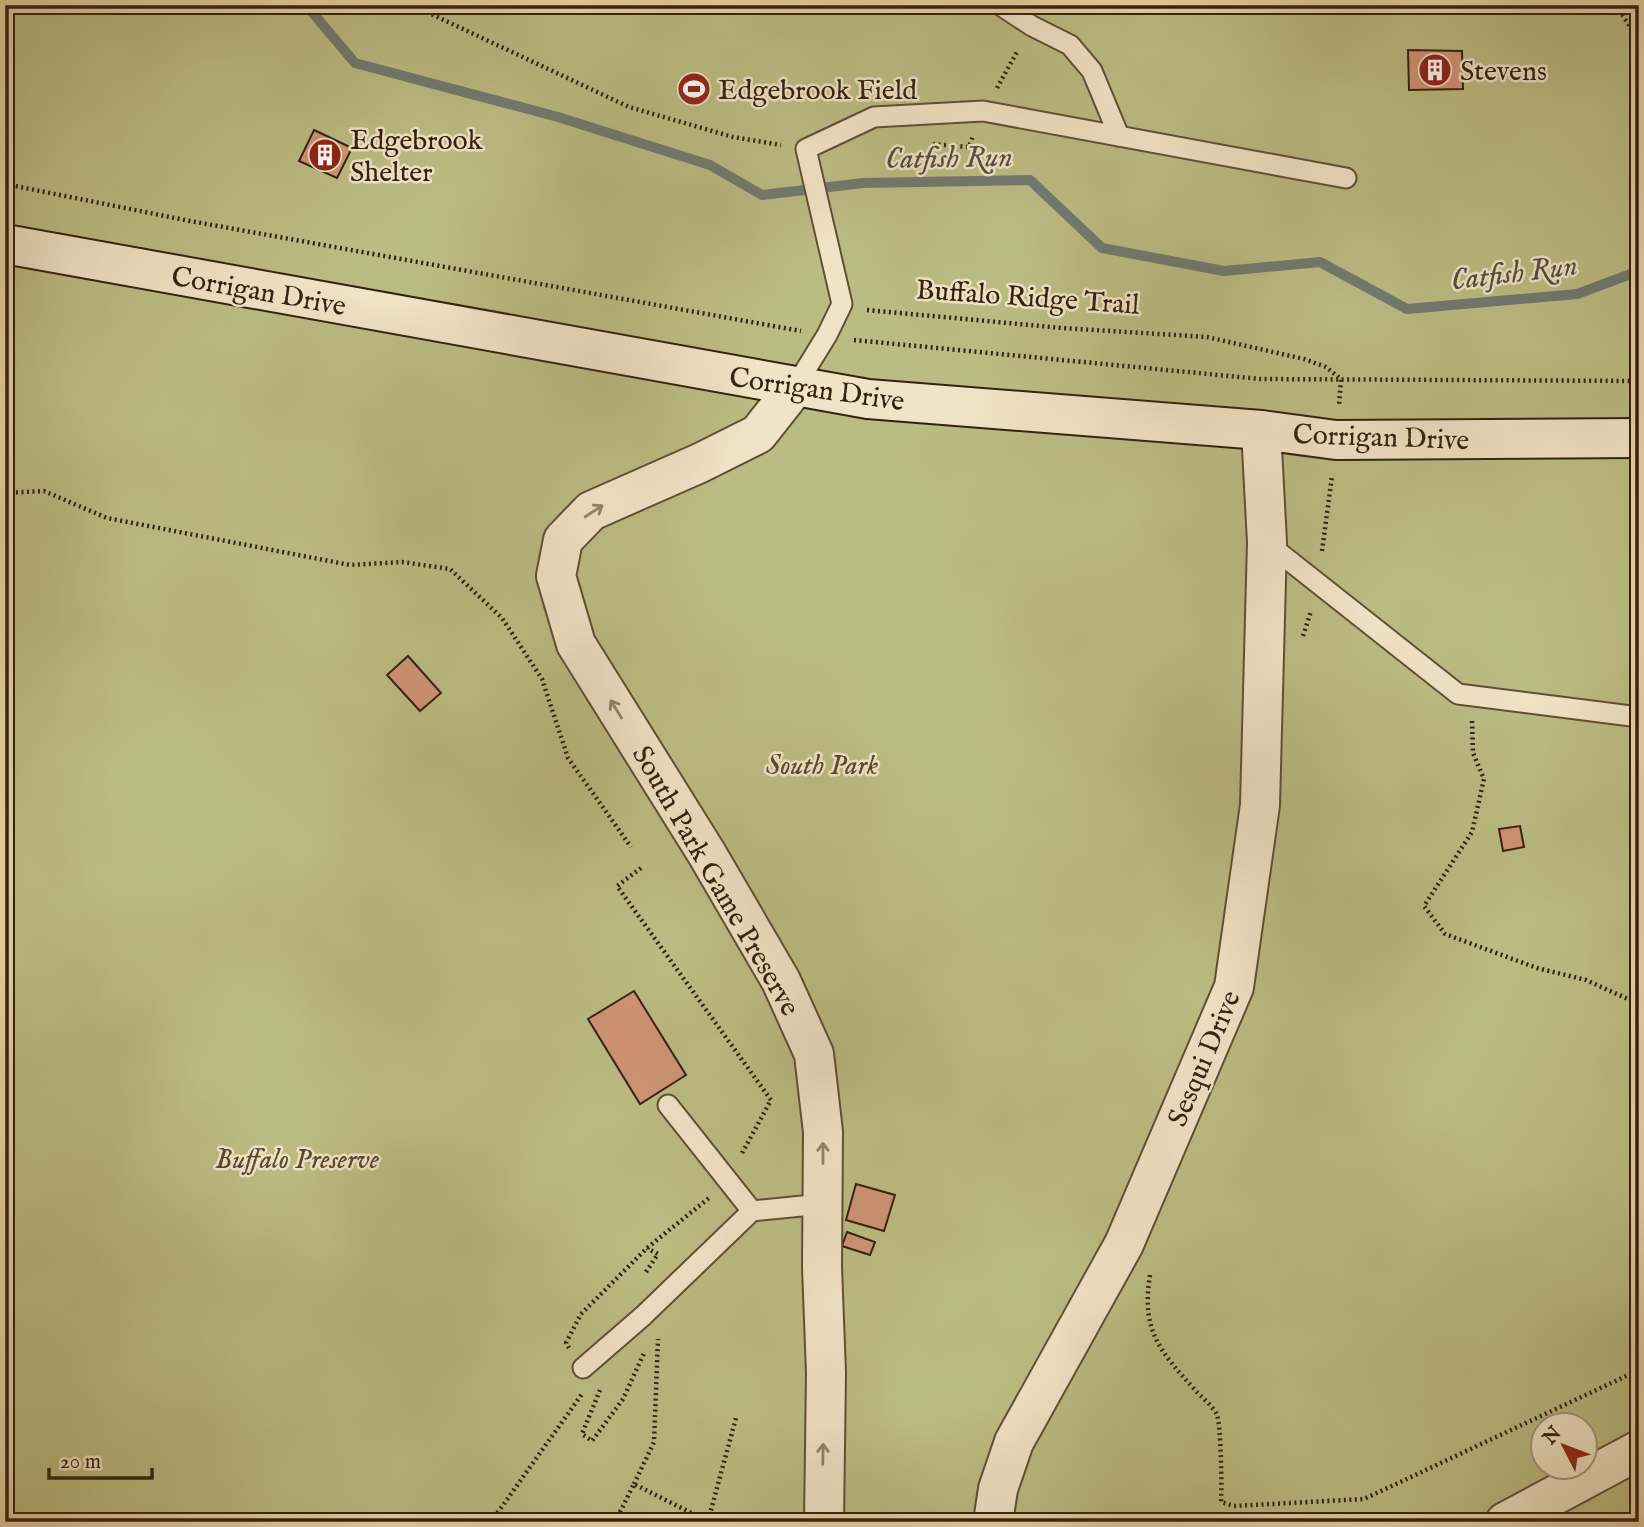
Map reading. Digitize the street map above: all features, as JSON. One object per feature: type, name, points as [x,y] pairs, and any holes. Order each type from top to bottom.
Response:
[{"type":"street","name":"Corrigan Drive","points":[[5,244],[868,399],[1261,430],[1336,440],[1639,438]]},
{"type":"street","name":"South Park Game Preserve","points":[[795,387],[758,434],[591,511],[563,540],[556,576],[576,644],[708,854],[775,969],[814,1054],[823,1132],[824,1522]]},
{"type":"street","name":"Sesqui Drive","points":[[993,1522],[998,1489],[1014,1442],[1124,1244],[1234,987],[1260,805],[1267,542],[1261,430]]},
{"type":"street","points":[[1505,1522],[1639,1450]]},
{"type":"lane","points":[[1000,5],[1032,26],[1070,45],[1092,71],[1119,136]]},
{"type":"lane","points":[[795,387],[827,335],[842,304],[806,149],[874,117],[983,111],[1346,178]]},
{"type":"lane","points":[[1267,542],[1458,694],[1639,717]]},
{"type":"lane","points":[[668,1105],[752,1210]]},
{"type":"lane","points":[[583,1367],[643,1316],[752,1210],[822,1204]]},
{"type":"path","points":[[412,5],[629,107],[733,137],[806,149]]},
{"type":"path","points":[[1619,5],[1618,8],[1639,41]]},
{"type":"path","name":"Buffalo Ridge Trail","points":[[842,304],[877,313],[1207,337],[1304,359],[1326,367],[1341,379]]},
{"type":"path","points":[[5,493],[44,491],[107,518],[350,565],[401,562],[450,569],[502,618],[542,679],[568,758],[631,847]]},
{"type":"path","points":[[1471,696],[1474,753],[1484,779],[1472,832],[1424,906],[1445,934],[1537,968],[1586,980],[1639,1004]]},
{"type":"path","points":[[1639,1204],[1634,1254],[1639,1255]]},
{"type":"path","points":[[615,1522],[654,1442],[658,1336]]},
{"type":"path","points":[[602,1386],[582,1434],[592,1441],[623,1399],[648,1345]]},
{"type":"path","points":[[1234,1506],[1364,1499],[1639,1370]]},
{"type":"path","points":[[491,1522],[584,1391]]},
{"type":"path","points":[[634,1484],[709,1521],[736,1418]]},
{"type":"green space","name":"South Park","points":[[5,5],[1639,5],[1639,1522],[5,1522]]},
{"type":"building","name":"Stevens","points":[[1408,50],[1462,51],[1463,89],[1409,90]]},
{"type":"building","name":"Edgebrook Shelter","points":[[314,130],[352,148],[337,178],[299,161]]},
{"type":"building","points":[[408,656],[441,693],[420,711],[387,675]]},
{"type":"building","points":[[1520,826],[1524,847],[1503,851],[1499,829]]},
{"type":"building","points":[[634,991],[686,1075],[640,1104],[588,1019]]},
{"type":"building","points":[[856,1184],[895,1195],[884,1231],[846,1220]]},
{"type":"building","points":[[847,1232],[875,1242],[870,1255],[842,1246]]},
{"type":"waterway","name":"Catfish Run","points":[[306,5],[355,63],[558,117],[710,165],[762,195],[863,183],[1030,180],[1102,248],[1224,271],[1320,262],[1407,309],[1577,294],[1639,271]]},
{"type":"place","name":"Stevens","points":[[1435,70]]},
{"type":"place","name":"Edgebrook Field","points":[[694,89]]},
{"type":"place","name":"Edgebrook Shelter","points":[[325,155]]},
{"type":"park label","name":"Buffalo Preserve","points":[[297,1158]]}]
